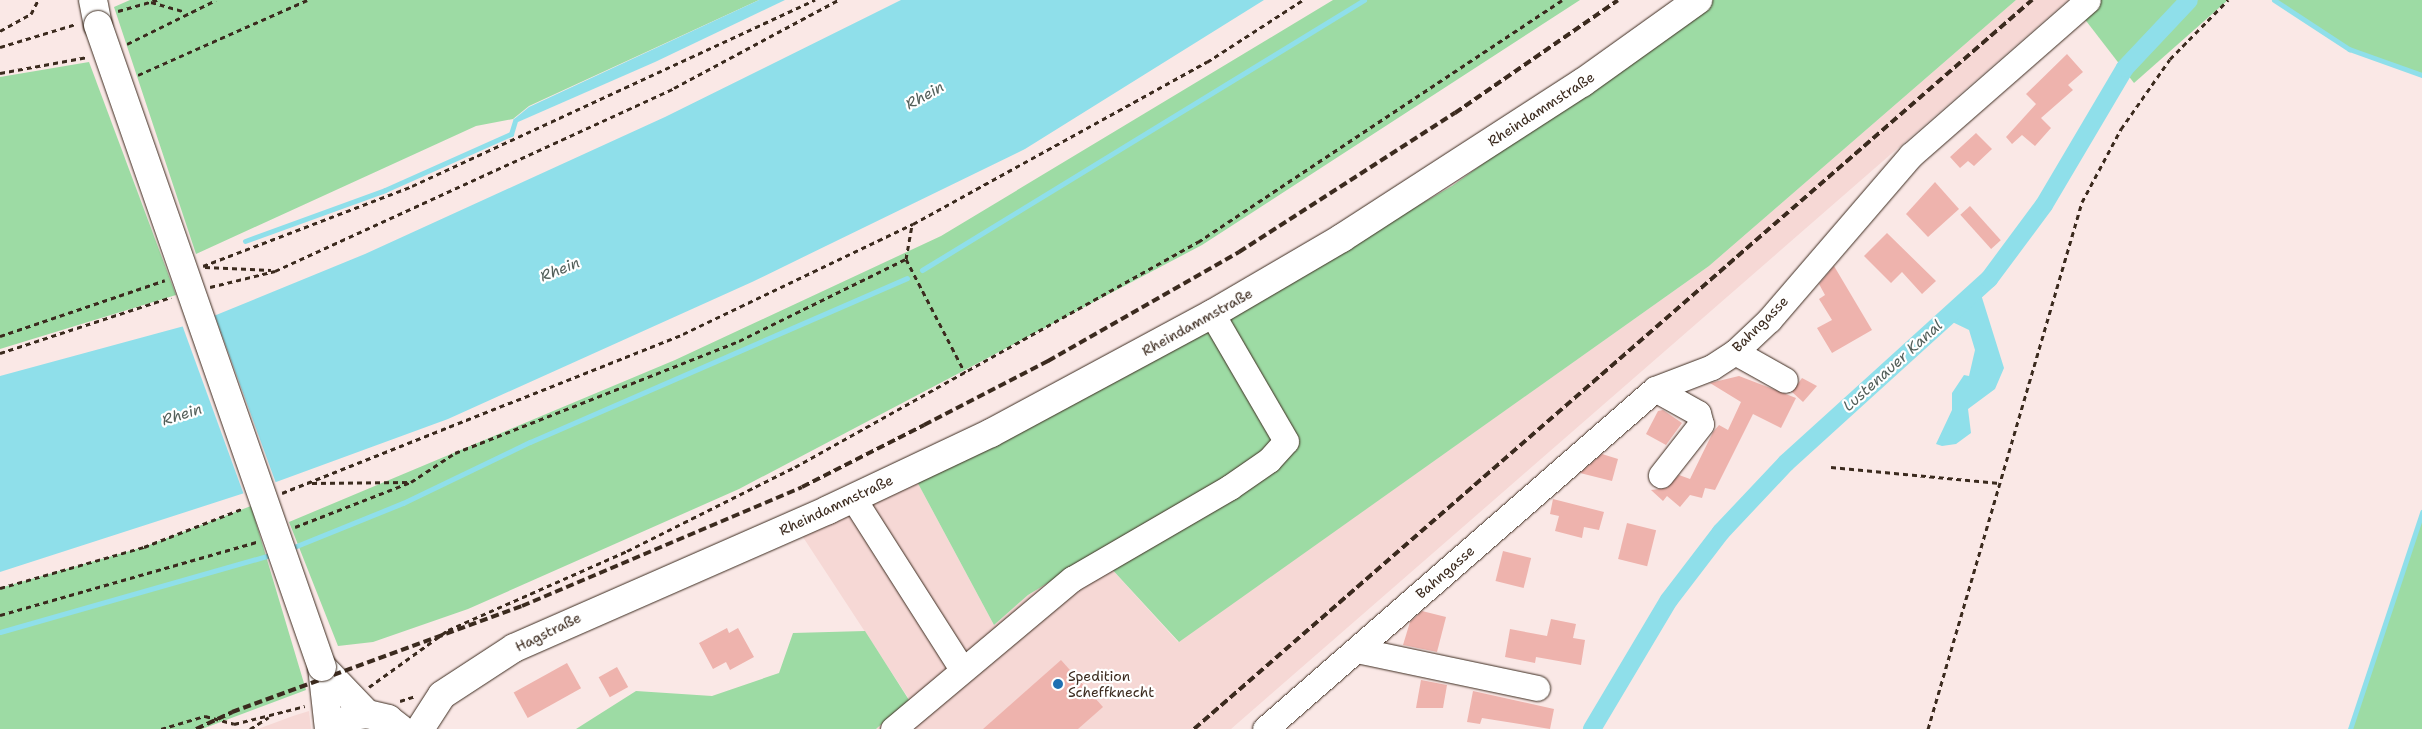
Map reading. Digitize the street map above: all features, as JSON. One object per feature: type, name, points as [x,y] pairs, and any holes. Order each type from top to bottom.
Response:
[{"type":"main road","name":"Rheindammstraße","points":[[660,582],[853,498],[991,433],[1212,314],[1350,233],[1582,83],[1698,0]]},
{"type":"main road","points":[[92,16],[322,667],[329,729]]},
{"type":"main road","name":"Hagstraße","points":[[334,729],[352,716],[379,713],[442,695],[514,648],[660,582]]},
{"type":"main road","points":[[322,667],[379,713]]},
{"type":"main road","name":"Hagstraße","points":[[420,729],[442,695]]},
{"type":"street","name":"Bahngasse","points":[[1265,729],[1655,389],[1712,367],[1734,352],[1769,320],[1911,155],[2088,0]]},
{"type":"street","points":[[893,729],[962,669],[1072,579],[1230,487],[1269,460],[1286,441],[1212,314]]},
{"type":"street","points":[[1734,352],[1785,380]]},
{"type":"street","points":[[1655,389],[1698,413],[1701,424],[1661,475]]},
{"type":"street","points":[[853,498],[962,669]]},
{"type":"street","points":[[1357,650],[1537,688]]},
{"type":"path","points":[[0,31],[31,14],[38,0]]},
{"type":"path","points":[[0,47],[92,16],[157,0]]},
{"type":"path","points":[[136,76],[307,0]]},
{"type":"path","points":[[275,271],[200,267],[412,186],[815,0]]},
{"type":"path","points":[[203,289],[275,271],[674,88],[838,0]]},
{"type":"path","points":[[276,496],[683,334],[912,224],[1207,62],[1303,0]]},
{"type":"path","points":[[379,713],[395,672],[448,630],[636,547],[903,410],[1198,242],[1562,0]]},
{"type":"path","points":[[1928,729],[2082,202],[2121,128],[2170,59],[2228,0]]},
{"type":"path","points":[[150,2],[185,12]]},
{"type":"path","points":[[912,224],[906,259],[965,373]]},
{"type":"path","points":[[292,528],[411,482],[455,453],[739,341],[906,259]]},
{"type":"path","points":[[0,336],[172,277]]},
{"type":"path","points":[[0,353],[176,296]]},
{"type":"path","points":[[1831,467],[1999,483]]},
{"type":"path","points":[[309,483],[411,482]]},
{"type":"path","points":[[0,588],[144,547],[251,506]]},
{"type":"path","points":[[0,615],[264,538]]},
{"type":"path","points":[[160,729],[205,716],[234,724],[313,703]]},
{"type":"path","points":[[250,729],[272,715]]},
{"type":"shaded area","points":[[2016,0],[2068,0],[1231,729],[876,729],[909,699],[799,531],[914,476],[994,625],[1028,595],[1097,553],[1178,642],[1709,266]]},
{"type":"shaded area","points":[[309,711],[311,729],[258,729],[293,716]]},
{"type":"green space","points":[[130,0],[759,0],[529,106],[513,119],[476,126],[196,254],[114,7]]},
{"type":"green space","points":[[1333,0],[1580,0],[1202,245],[739,489],[468,609],[373,642],[338,646],[289,522],[675,360],[941,236]]},
{"type":"green space","points":[[1711,0],[2016,0],[1709,266],[1179,642],[1097,553],[1028,595],[994,625],[914,476],[1213,324],[1452,186]]},
{"type":"green space","points":[[2070,0],[2228,0],[2134,83]]},
{"type":"green space","points":[[2274,0],[2422,0],[2422,74],[2349,49]]},
{"type":"green space","points":[[89,62],[176,295],[0,349],[0,77]]},
{"type":"green space","points":[[251,506],[306,690],[202,729],[0,729],[0,588],[144,547]]},
{"type":"green space","points":[[2422,512],[2422,729],[2350,729]]},
{"type":"green space","points":[[865,631],[909,700],[876,729],[576,729],[636,691],[712,696],[779,673],[793,633]]},
{"type":"water","points":[[759,0],[785,0],[655,62],[518,122],[513,120],[529,107]]},
{"type":"water","name":"Rhein","points":[[901,0],[1264,0],[1025,149],[752,282],[448,419],[257,489],[0,572],[0,376],[199,322],[365,254],[665,117]]},
{"type":"water","points":[[1979,288],[2004,368],[1995,389],[1968,409],[1971,433],[1956,444],[1942,446],[1936,444],[1952,410],[1952,393],[1964,375],[1969,376],[1975,350],[1969,330],[1946,319]]},
{"type":"pier","points":[[214,313],[276,484],[244,496],[182,325]]},
{"type":"building","points":[[2067,54],[2083,72],[2068,85],[2073,90],[2041,118],[2051,128],[2035,146],[2022,135],[2012,144],[2006,137],[2036,104],[2026,94]]},
{"type":"building","points":[[1976,133],[1992,149],[1974,166],[1968,161],[1960,168],[1950,157]]},
{"type":"building","points":[[1935,182],[1959,209],[1928,237],[1906,214]]},
{"type":"building","points":[[1970,206],[2001,240],[1991,249],[1960,215]]},
{"type":"building","points":[[1887,233],[1936,281],[1922,294],[1902,272],[1891,283],[1864,256]]},
{"type":"building","points":[[1834,266],[1872,330],[1832,353],[1817,328],[1832,320],[1819,299],[1825,295],[1819,284]]},
{"type":"building","points":[[1739,376],[1796,398],[1781,428],[1753,414],[1715,490],[1705,488],[1702,498],[1690,495],[1680,507],[1667,496],[1663,501],[1651,490],[1667,488],[1679,475],[1690,479],[1713,432],[1719,425],[1728,430],[1741,402],[1710,383]]},
{"type":"building","points":[[1802,378],[1817,386],[1803,402],[1792,392]]},
{"type":"building","points":[[1663,410],[1682,423],[1666,445],[1646,434],[1658,411]]},
{"type":"building","points":[[1602,454],[1618,459],[1612,481],[1580,473]]},
{"type":"building","points":[[1553,499],[1604,512],[1599,530],[1584,527],[1582,538],[1555,531],[1559,516],[1550,514]]},
{"type":"building","points":[[1627,523],[1656,530],[1647,566],[1618,559]]},
{"type":"building","points":[[1503,551],[1531,558],[1524,588],[1496,581]]},
{"type":"building","points":[[1422,611],[1446,617],[1437,652],[1403,645],[1410,622]]},
{"type":"building","points":[[1551,619],[1576,624],[1573,638],[1585,640],[1581,665],[1536,657],[1535,663],[1505,657],[1510,629],[1547,636]]},
{"type":"building","points":[[727,628],[729,633],[738,628],[754,657],[730,670],[726,662],[713,669],[699,643]]},
{"type":"building","name":"Spedition Scheffknecht","points":[[1061,660],[1103,707],[1078,729],[983,729]]},
{"type":"building","points":[[567,663],[581,688],[528,718],[514,693]]},
{"type":"building","points":[[617,667],[628,687],[610,697],[599,677]]},
{"type":"building","points":[[1421,680],[1447,685],[1443,708],[1416,708]]},
{"type":"building","points":[[1473,691],[1554,709],[1550,729],[1482,718],[1480,724],[1467,722]]},
{"type":"waterway","points":[[922,270],[1364,0]]},
{"type":"waterway","name":"Lustenauer Kanal","points":[[1592,729],[1669,600],[1721,532],[1786,463],[1989,279],[2044,205],[2125,68],[2189,0]]},
{"type":"waterway","points":[[2274,0],[2349,49],[2422,75]]},
{"type":"waterway","points":[[245,241],[385,190],[511,134],[515,121]]},
{"type":"waterway","points":[[289,549],[403,503],[530,442],[907,278]]},
{"type":"waterway","points":[[2350,729],[2422,512]]},
{"type":"waterway","points":[[0,632],[273,554]]},
{"type":"railway","points":[[196,729],[232,712],[522,606],[802,487],[924,425],[1048,361],[1239,252],[1455,113],[1618,0]]},
{"type":"railway","points":[[1194,729],[2032,0]]},
{"type":"place","name":"Spedition Scheffknecht","points":[[1058,684]]}]
